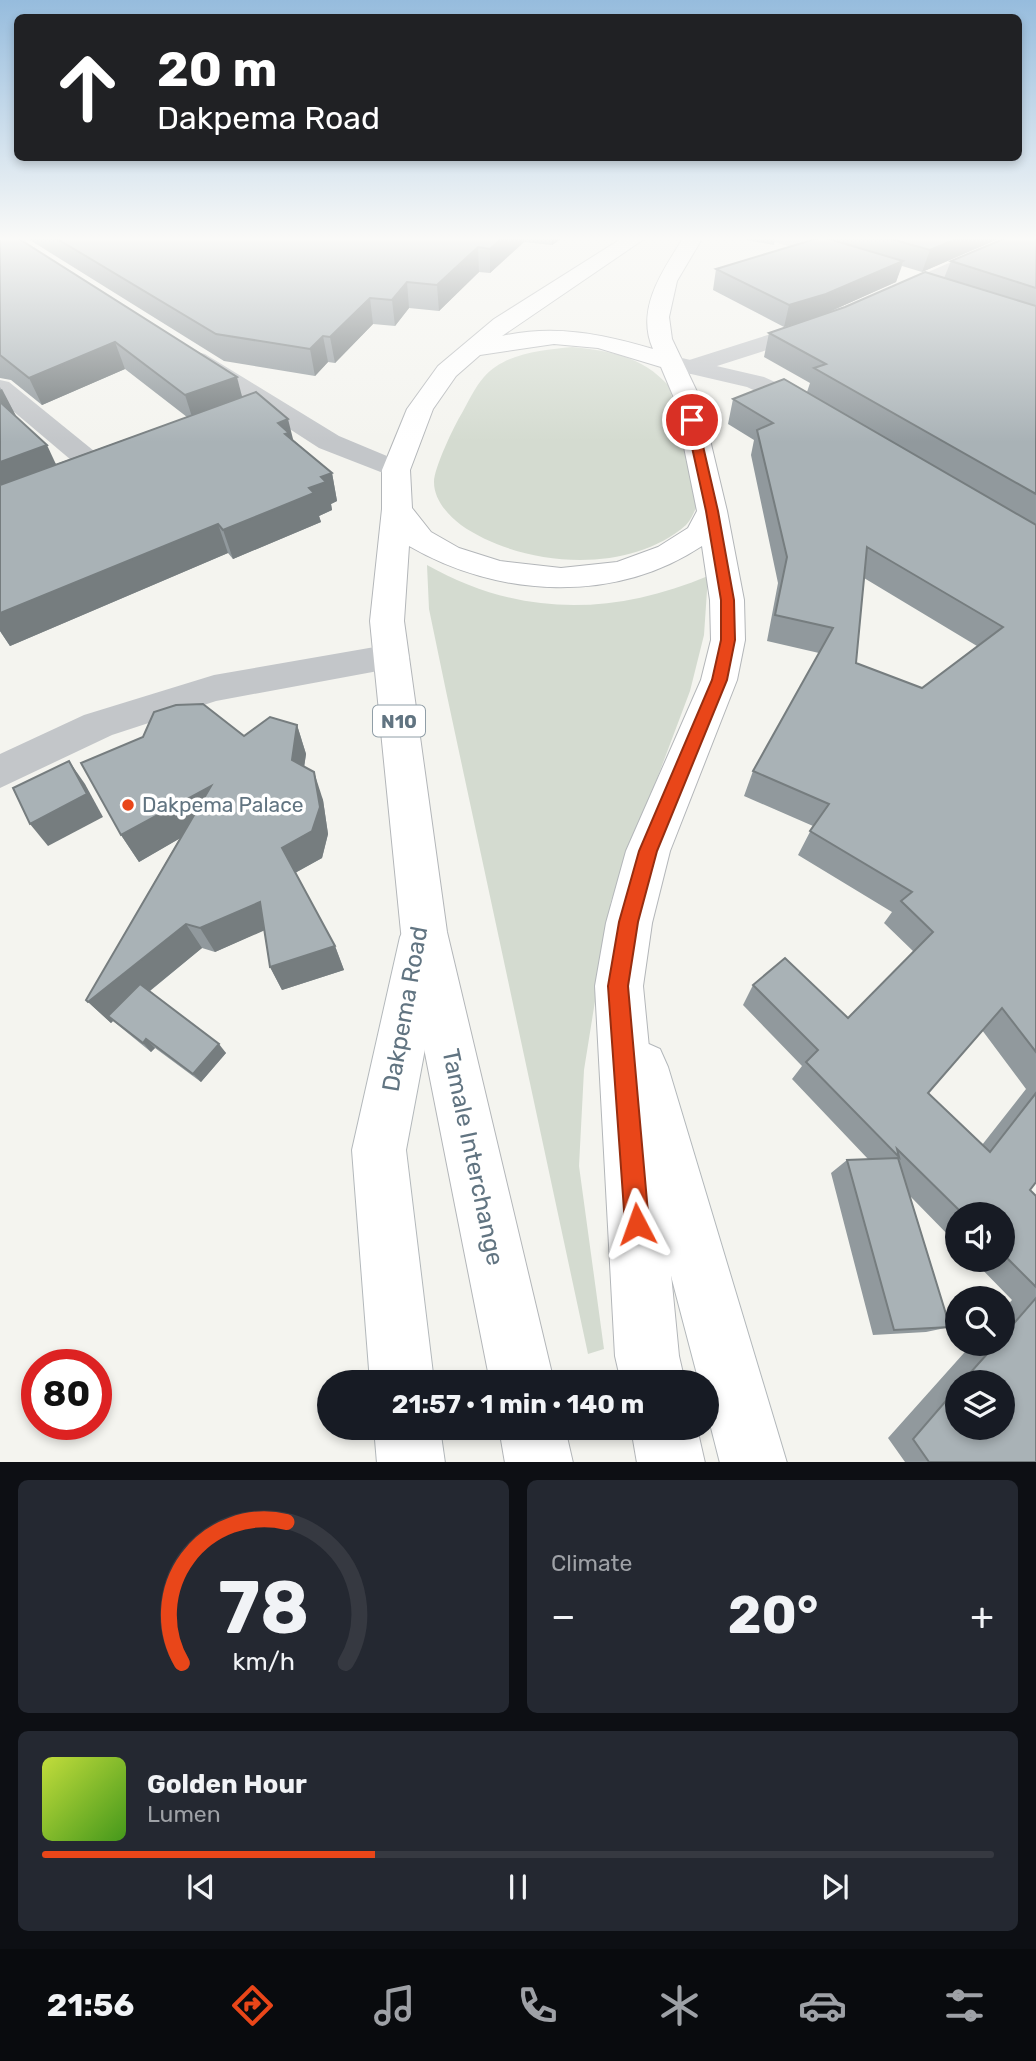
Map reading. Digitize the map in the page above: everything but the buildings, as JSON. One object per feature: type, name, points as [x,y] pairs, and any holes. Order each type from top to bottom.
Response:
[{"type":"main road","name":"N10","points":[[397,509],[396,470],[420,409],[447,370],[502,324],[531,305]]},
{"type":"main road","points":[[650,1370],[618,986],[629,922],[648,851],[719,680],[728,640],[727,600],[712,511],[687,398],[680,379],[680,364],[660,339],[658,317],[661,305]]},
{"type":"main road","points":[[468,351],[508,340],[581,337],[609,341],[680,364]]},
{"type":"main road","points":[[397,509],[420,539],[448,555],[497,571],[561,578],[621,572],[669,554],[700,534],[712,511]]},
{"type":"main road","name":"Dakpema Road","points":[[397,509],[387,621],[424,932],[379,1150],[401,1370]]},
{"type":"main road","name":"Tamale Interchange","points":[[424,932],[519,1370]]},
{"type":"main road","points":[[618,986],[754,1462]]},
{"type":"main road","points":[[408,1440],[411,1462]]},
{"type":"main road","points":[[534,1440],[539,1462]]},
{"type":"main road","points":[[666,1440],[671,1462]]},
{"type":"street","points":[[680,364],[841,317]]},
{"type":"street","points":[[182,349],[329,442],[396,470]]},
{"type":"street","points":[[680,364],[776,390],[837,422]]},
{"type":"street","points":[[0,387],[88,475],[127,460]]},
{"type":"street","points":[[244,416],[270,406]]},
{"type":"street","points":[[0,772],[97,725],[214,688],[392,657]]},
{"type":"shaded area","points":[[572,347],[625,357],[648,368],[669,386],[699,502],[686,525],[662,541],[635,552],[574,560],[513,550],[461,525],[447,512],[436,495],[434,482],[441,457],[458,419],[484,377],[513,358],[537,351]]},
{"type":"shaded area","points":[[427,565],[462,582],[496,594],[531,602],[566,605],[601,604],[637,598],[708,576],[704,635],[690,691],[611,901],[584,1070],[579,1166],[604,1349],[588,1354],[429,609]]},
{"type":"place","name":"Dakpema Palace","points":[[128,805]]},
{"type":"route","points":[[637,1224],[618,986],[629,922],[648,851],[689,760],[719,680],[728,640],[727,600],[712,511],[692,420]]}]
